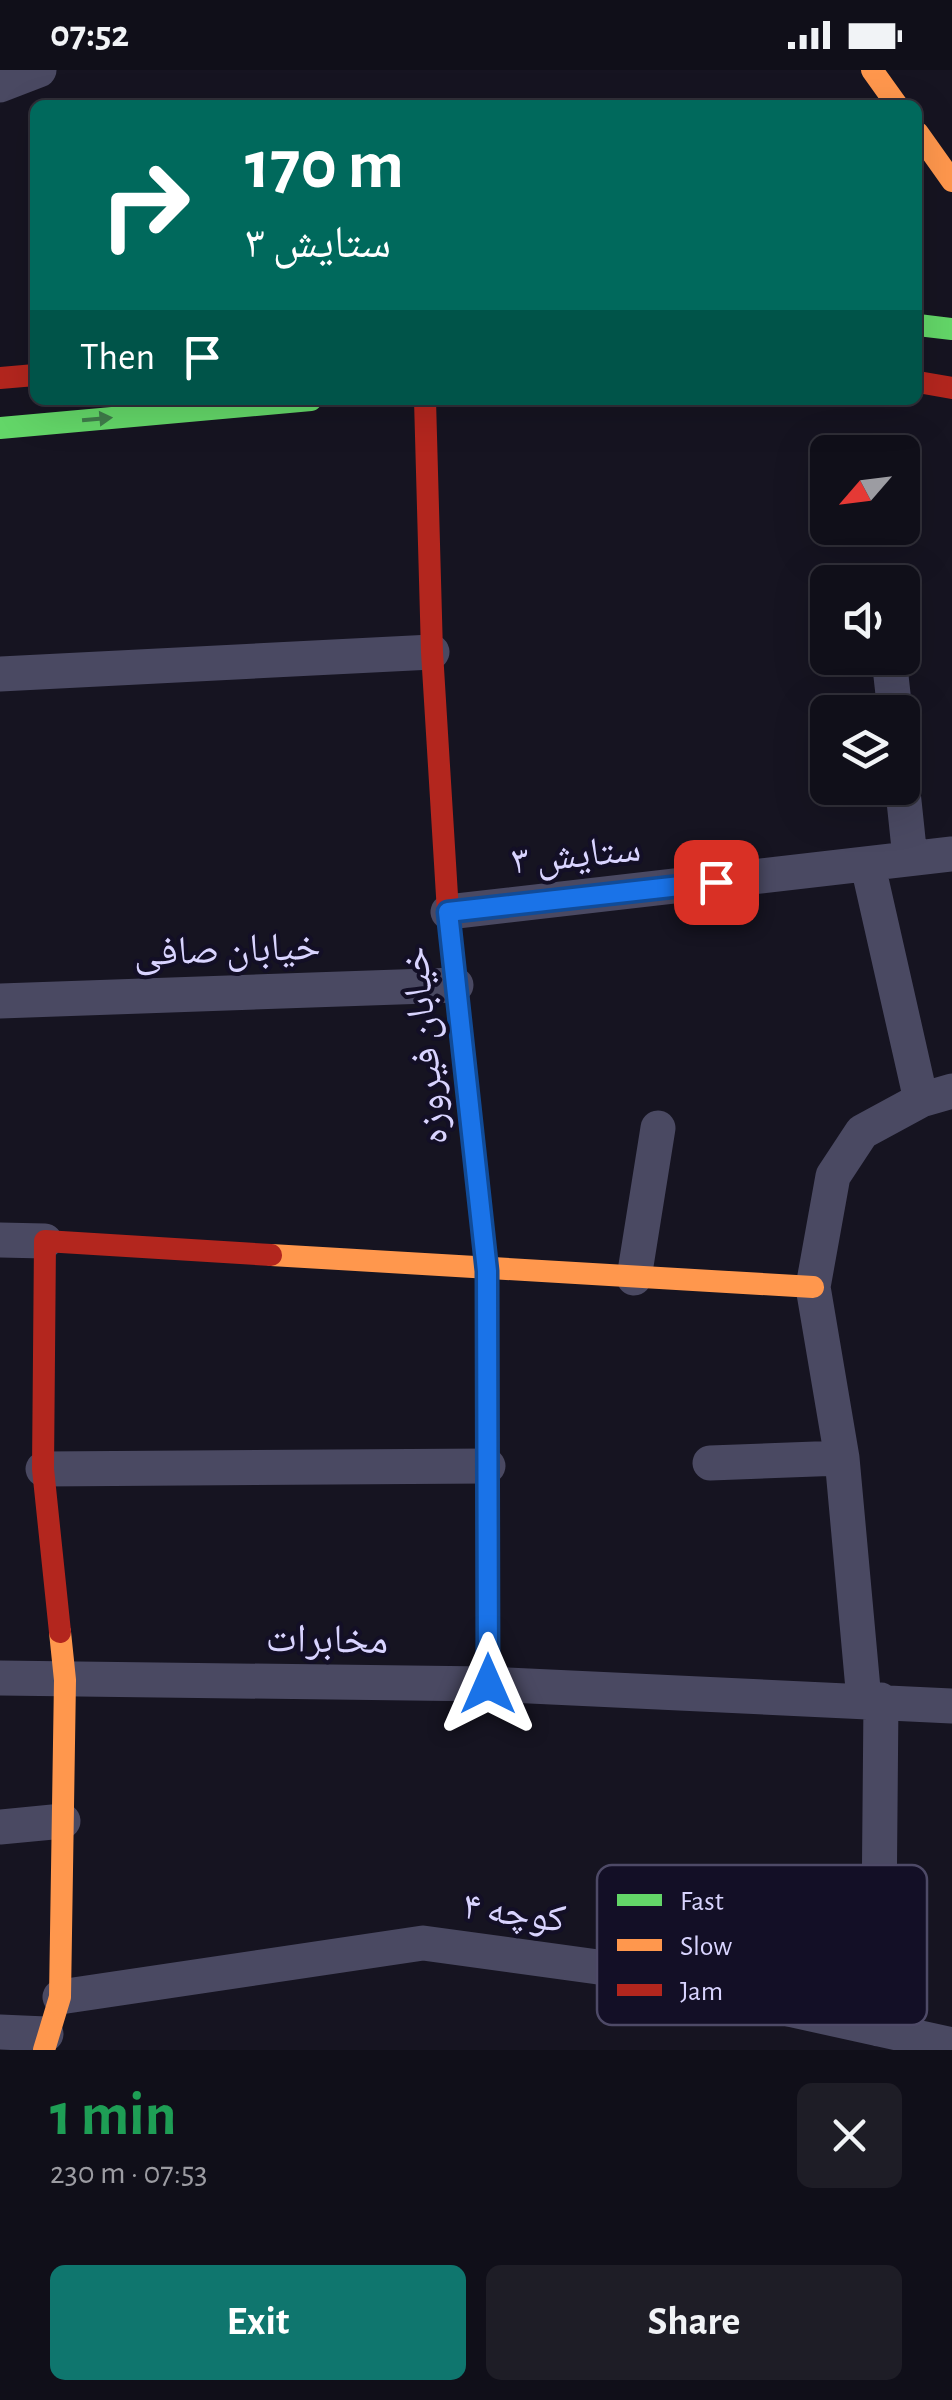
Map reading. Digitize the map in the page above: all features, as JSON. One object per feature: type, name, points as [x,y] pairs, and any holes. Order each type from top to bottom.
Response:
[{"type":"street","points":[[0,85],[39,70]]},
{"type":"street","points":[[872,70],[893,100]]},
{"type":"street","points":[[922,140],[952,182]]},
{"type":"street","points":[[922,325],[952,328]]},
{"type":"street","points":[[0,378],[30,375]]},
{"type":"street","points":[[922,383],[952,388]]},
{"type":"street","points":[[0,428],[256,405]]},
{"type":"street","name":"خیابان فیروزه","points":[[425,405],[432,652],[448,912],[487,1271],[488,1684]]},
{"type":"street","points":[[0,674],[432,652]]},
{"type":"street","points":[[904,805],[910,858]]},
{"type":"street","name":"ستایش ۳","points":[[448,912],[952,854]]},
{"type":"street","points":[[868,866],[937,1096],[862,1132],[833,1176],[813,1287],[842,1458],[872,1700],[875,1865]]},
{"type":"street","name":"خیابان صافی","points":[[0,1001],[456,985]]},
{"type":"street","points":[[634,1278],[658,1128]]},
{"type":"street","points":[[0,1240],[813,1287]]},
{"type":"street","points":[[0,2032],[45,2042],[60,1998],[65,1680],[42,1469],[45,1242]]},
{"type":"street","points":[[710,1463],[842,1458]]},
{"type":"street","points":[[42,1469],[488,1466]]},
{"type":"street","name":"مخابرات","points":[[0,1678],[488,1684],[952,1706]]},
{"type":"street","points":[[0,1826],[63,1821]]},
{"type":"street","name":"کوچه ۴","points":[[60,1998],[423,1944],[597,1967]]},
{"type":"street","name":"کوچه ۴","points":[[860,2025],[952,2044]]},
{"type":"street","points":[[878,2025],[878,2029]]},
{"type":"traffic: fast","points":[[922,325],[952,329]]},
{"type":"traffic: fast","points":[[0,428],[255,405]]},
{"type":"traffic: fast","points":[[487,1269],[488,1684]]},
{"type":"traffic: slow","points":[[872,70],[893,100]]},
{"type":"traffic: slow","points":[[922,139],[952,181]]},
{"type":"traffic: slow","points":[[271,1255],[813,1287]]},
{"type":"traffic: slow","points":[[44,2050],[60,1997],[65,1680],[60,1632]]},
{"type":"traffic: jam","points":[[0,378],[30,375]]},
{"type":"traffic: jam","points":[[922,383],[952,388]]},
{"type":"traffic: jam","points":[[425,405],[432,652],[448,912],[487,1269]]},
{"type":"traffic: jam","points":[[60,1632],[43,1469],[45,1241],[271,1255]]},
{"type":"route","points":[[488,1684],[487,1271],[448,912],[716,882]]}]
